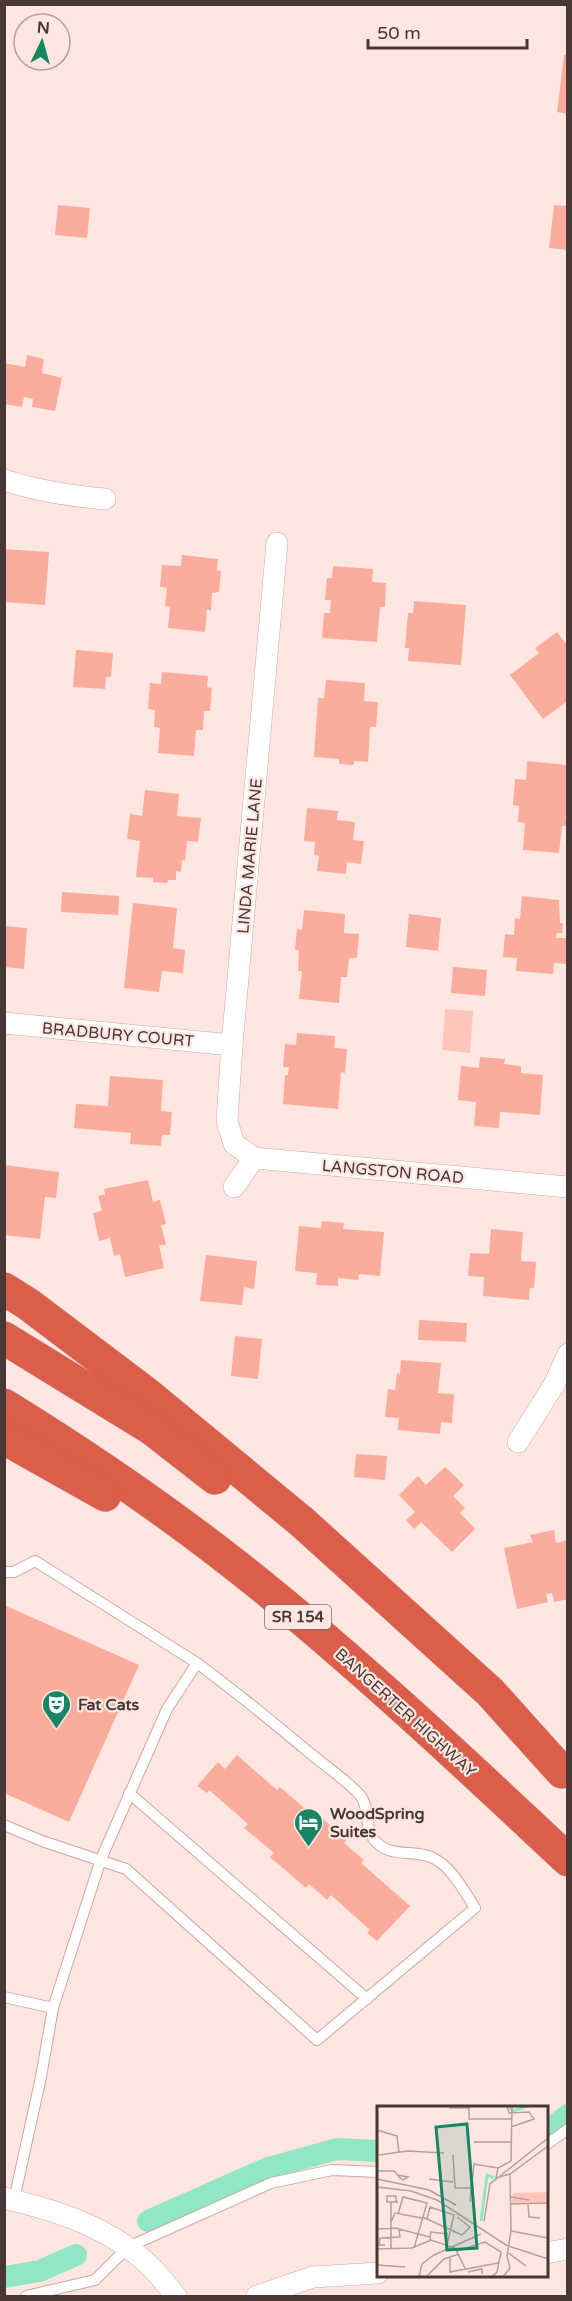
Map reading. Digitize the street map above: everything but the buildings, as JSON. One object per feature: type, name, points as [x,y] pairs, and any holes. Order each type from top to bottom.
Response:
[{"type":"highway","points":[[4,1289],[28,1304],[147,1394],[302,1522],[490,1692],[565,1774]]},
{"type":"highway","points":[[4,1338],[152,1429],[312,1553],[565,1774]]},
{"type":"highway","name":"BANGERTER HIGHWAY","points":[[4,1405],[106,1470],[192,1532],[274,1596],[401,1706],[567,1860]]},
{"type":"highway","points":[[4,1438],[79,1479],[274,1596]]},
{"type":"street","points":[[4,480],[30,489],[67,496],[105,499]]},
{"type":"street","name":"LINDA MARIE LANE","points":[[254,1158],[234,1144],[227,1121],[277,543]]},
{"type":"street","name":"BRADBURY COURT","points":[[4,1023],[232,1045]]},
{"type":"street","points":[[234,1187],[254,1158]]},
{"type":"street","name":"LANGSTON ROAD","points":[[254,1158],[567,1187]]},
{"type":"street","points":[[518,1442],[555,1383],[567,1354]]},
{"type":"street","points":[[9,2199],[81,2221],[103,2231],[128,2247],[153,2268],[176,2296]]},
{"type":"street","points":[[548,2253],[567,2249]]},
{"type":"street","points":[[257,2296],[313,2277],[377,2273]]},
{"type":"lane","points":[[4,1572],[14,1572],[34,1561],[197,1664],[245,1698],[362,1797],[368,1829],[381,1847],[393,1852],[422,1854],[434,1858],[447,1867],[475,1908],[317,2040],[126,1869],[42,1841],[4,1825]]},
{"type":"lane","points":[[9,2199],[45,2058],[53,2008],[101,1859],[167,1710],[197,1664]]},
{"type":"lane","points":[[129,1793],[367,1999]]},
{"type":"lane","points":[[4,1997],[53,2008]]},
{"type":"lane","points":[[548,2143],[567,2128]]},
{"type":"lane","points":[[26,2296],[94,2280],[128,2247],[272,2183],[332,2170],[377,2172]]},
{"type":"shaded area","points":[[445,1009],[473,1011],[470,1053],[442,1050]]},
{"type":"waterway","points":[[548,2130],[568,2115]]},
{"type":"waterway","points":[[148,2221],[268,2168],[337,2149],[377,2151]]},
{"type":"waterway","points":[[4,2277],[40,2271],[76,2255]]},
{"type":"place","name":"Fat Cats","points":[[57,1730]]},
{"type":"place","name":"WoodSpring Suites","points":[[309,1848]]}]
